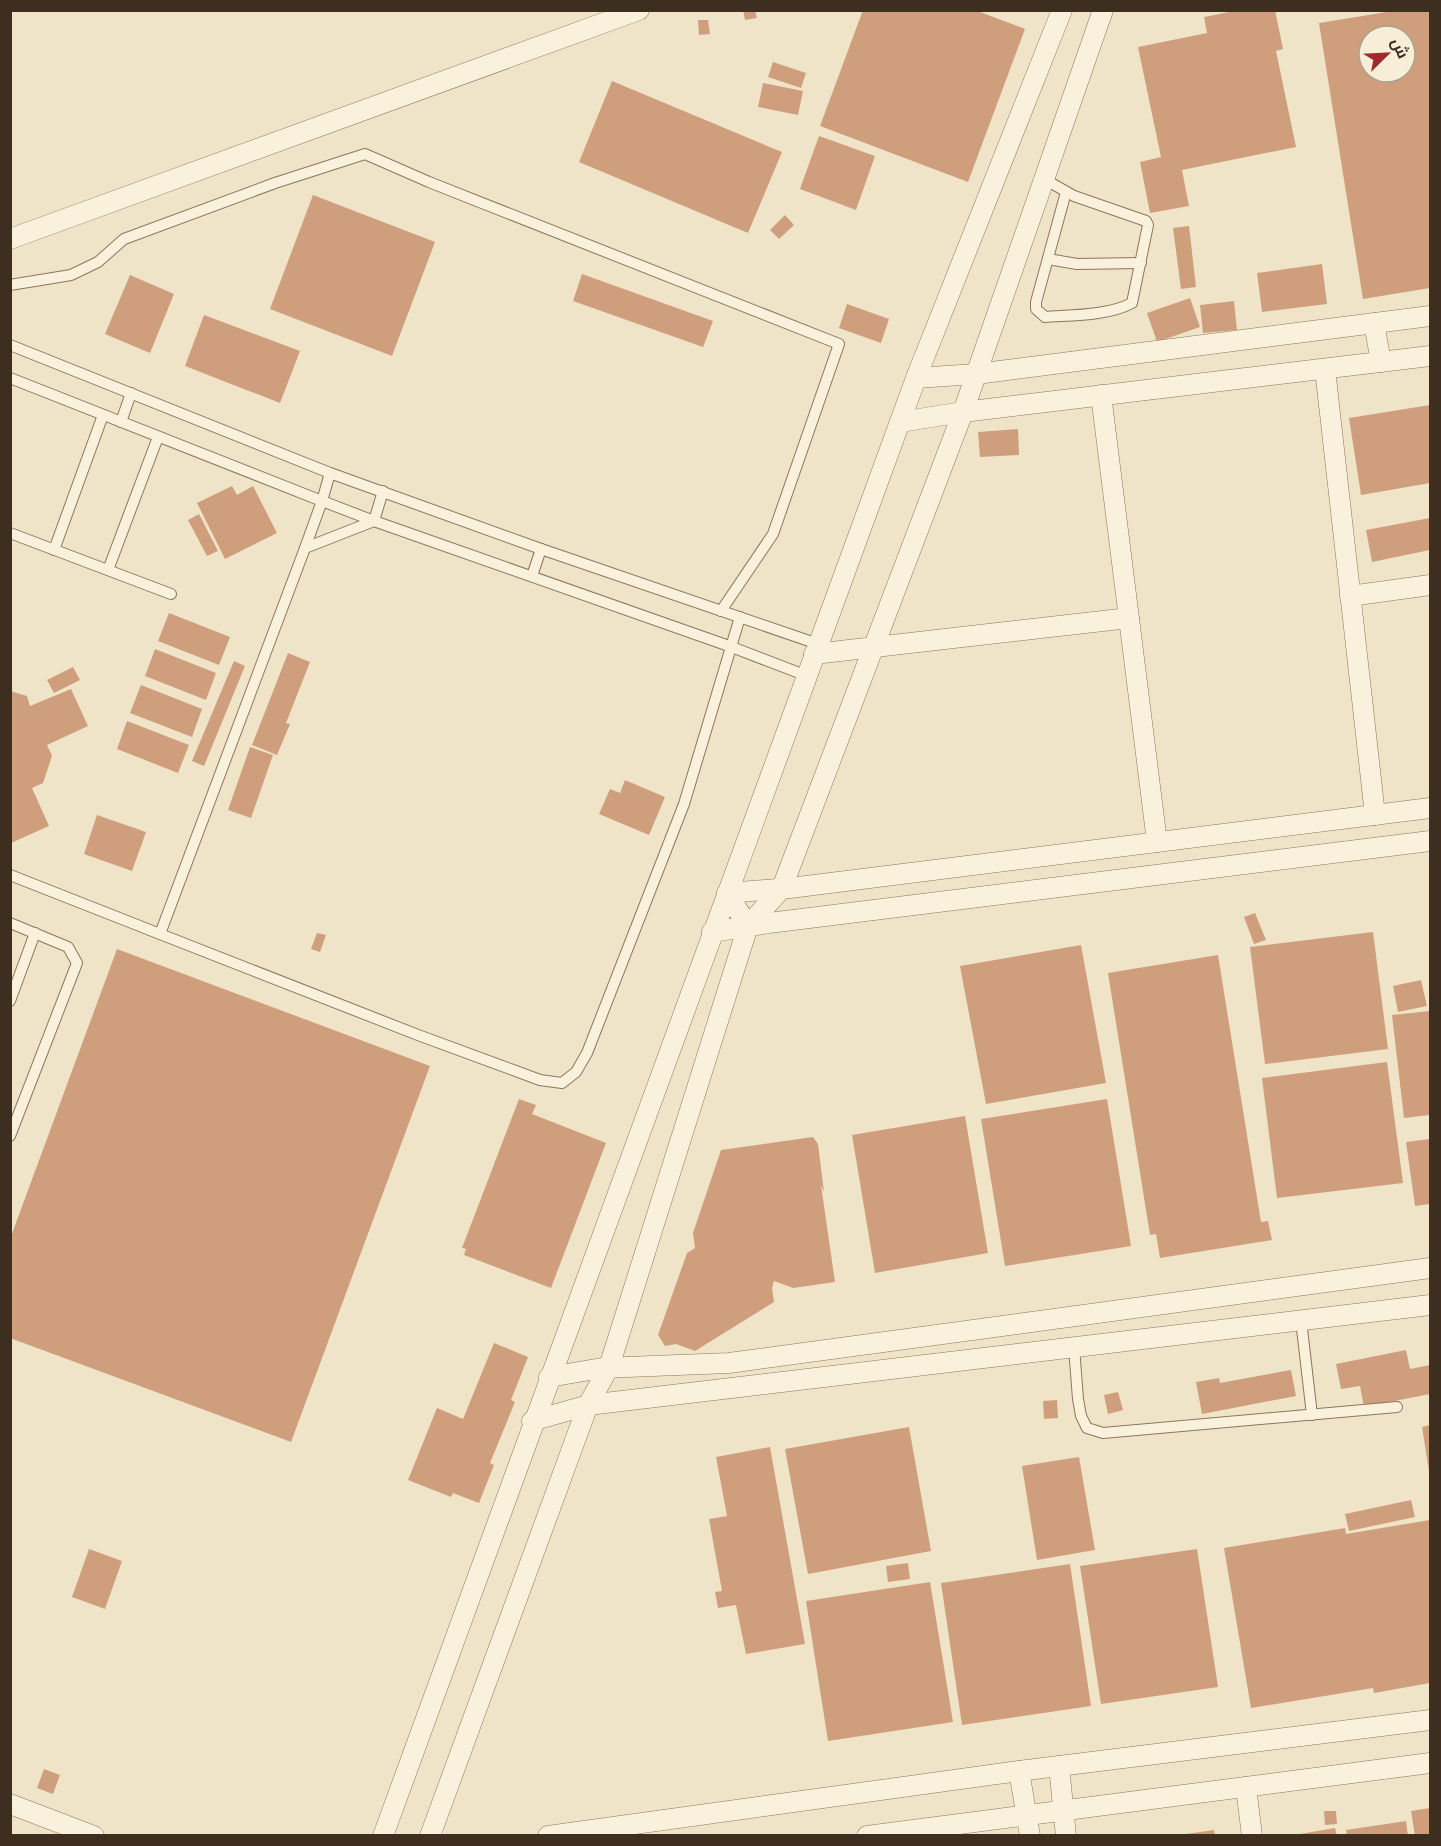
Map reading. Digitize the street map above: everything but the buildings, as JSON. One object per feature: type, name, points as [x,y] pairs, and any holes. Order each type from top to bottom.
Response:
[{"type":"street","points":[[10,239],[639,10]]},
{"type":"street","points":[[382,1836],[532,1421],[916,378],[1062,10]]},
{"type":"street","points":[[430,1836],[588,1405],[609,1367],[748,926],[782,888],[963,412],[1103,10]]},
{"type":"street","points":[[916,378],[976,374],[1431,316]]},
{"type":"street","points":[[1374,323],[1381,362]]},
{"type":"street","points":[[900,422],[963,412],[1431,356]]},
{"type":"street","points":[[1324,369],[1375,815]]},
{"type":"street","points":[[1101,395],[1157,842]]},
{"type":"street","points":[[1350,596],[1431,585]]},
{"type":"street","points":[[816,649],[874,647],[1129,618]]},
{"type":"street","points":[[727,893],[1431,808]]},
{"type":"street","points":[[712,932],[1431,841]]},
{"type":"street","points":[[727,893],[748,926]]},
{"type":"street","points":[[549,1377],[609,1367],[729,1363],[1431,1269]]},
{"type":"street","points":[[532,1421],[588,1405],[1431,1305]]},
{"type":"street","points":[[548,1836],[1019,1771],[1431,1720]]},
{"type":"street","points":[[867,1836],[1431,1763]]},
{"type":"street","points":[[1059,1766],[1066,1836]]},
{"type":"street","points":[[1019,1771],[1030,1836]]},
{"type":"street","points":[[1246,1787],[1252,1836]]},
{"type":"street","points":[[10,1804],[83,1834]]},
{"type":"lane","points":[[10,285],[71,275],[98,262],[124,239],[275,183],[364,154],[839,344],[773,534],[721,611]]},
{"type":"lane","points":[[1044,179],[1066,192],[1146,221],[1148,225],[1132,303],[1111,310],[1045,317],[1036,309],[1066,192]]},
{"type":"lane","points":[[1048,259],[1077,264],[1141,263]]},
{"type":"lane","points":[[10,345],[330,472],[541,549],[740,617],[816,649]]},
{"type":"lane","points":[[10,378],[374,521],[729,646],[807,676]]},
{"type":"lane","points":[[121,422],[131,393]]},
{"type":"lane","points":[[54,550],[103,415]]},
{"type":"lane","points":[[108,570],[158,437]]},
{"type":"lane","points":[[160,934],[305,548],[330,472]]},
{"type":"lane","points":[[374,521],[383,491]]},
{"type":"lane","points":[[305,548],[374,521]]},
{"type":"lane","points":[[10,533],[171,594]]},
{"type":"lane","points":[[532,576],[541,549]]},
{"type":"lane","points":[[10,875],[418,1035],[540,1080],[562,1083],[576,1072],[587,1053],[684,804],[729,646],[740,617]]},
{"type":"lane","points":[[10,923],[68,947],[75,954],[77,963],[12,1130]]},
{"type":"lane","points":[[10,1001],[35,933]]},
{"type":"lane","points":[[1301,1320],[1312,1415]]},
{"type":"lane","points":[[1074,1347],[1081,1416],[1087,1428],[1103,1433],[1397,1407]]}]
